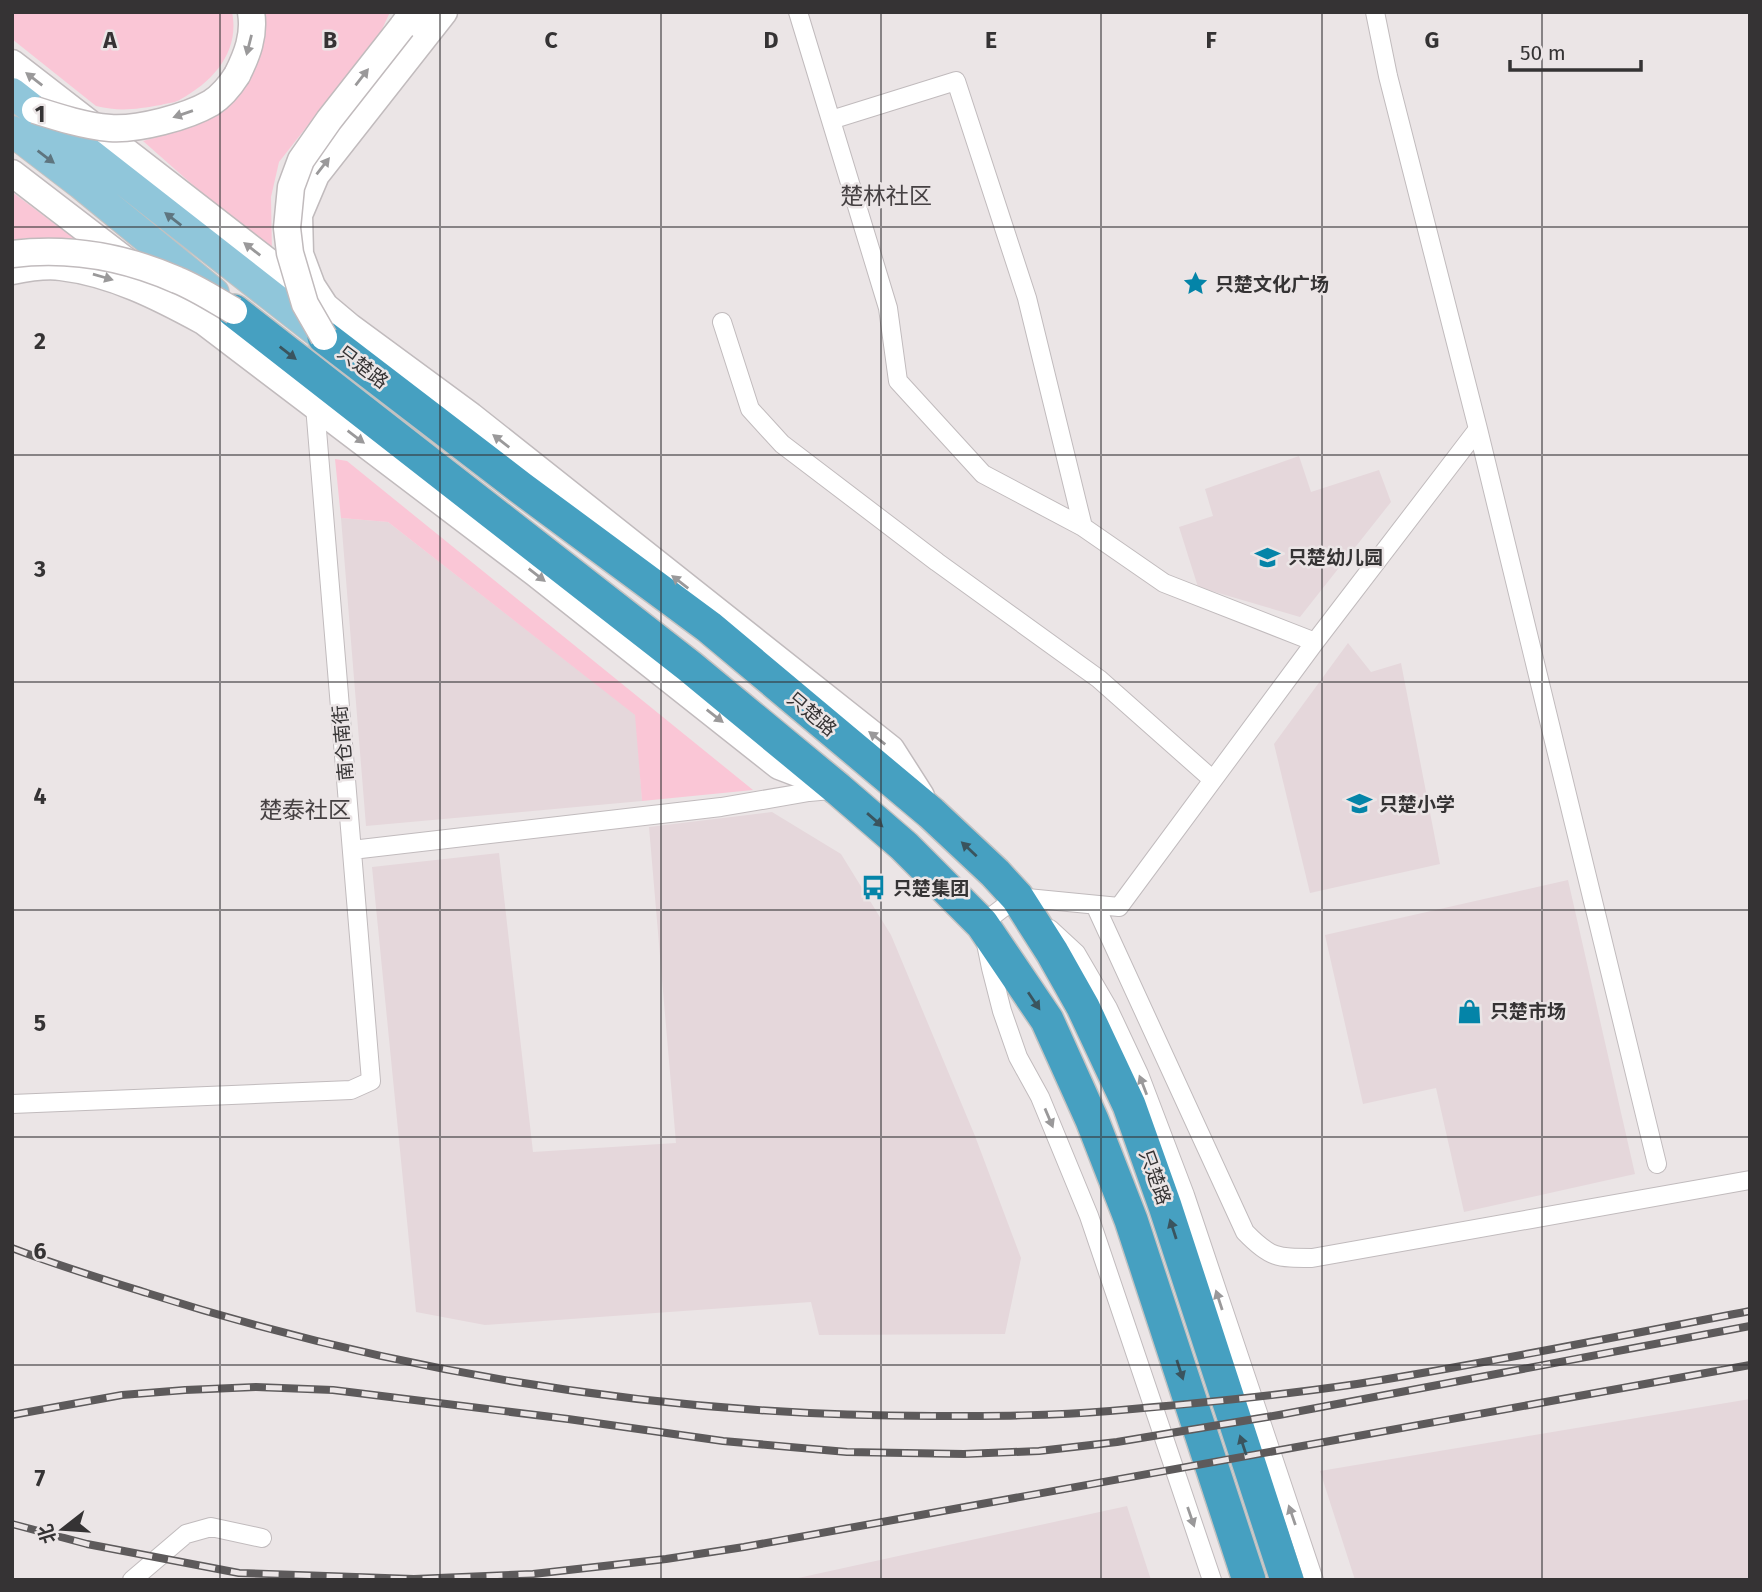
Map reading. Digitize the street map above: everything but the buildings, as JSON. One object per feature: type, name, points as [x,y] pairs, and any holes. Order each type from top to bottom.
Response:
[{"type":"highway","name":"只楚路","points":[[234,311],[689,666],[904,846],[982,924],[1047,1020],[1092,1120],[1131,1220],[1249,1580]]},
{"type":"highway","name":"只楚路","points":[[324,321],[521,488],[709,627],[931,813],[1017,897],[1083,1007],[1129,1105],[1165,1206],[1287,1580]]},
{"type":"main road","points":[[24,102],[70,121],[109,128],[140,127],[210,103],[231,84],[245,60],[252,32],[251,12]]},
{"type":"main road","points":[[324,321],[300,254],[299,215],[316,175],[444,12]]},
{"type":"main road","points":[[324,321],[305,303],[290,253],[287,228],[291,187],[301,160],[407,17]]},
{"type":"main road","points":[[12,63],[324,321],[350,327],[471,416],[891,749],[931,813]]},
{"type":"main road","name":"只楚路","points":[[24,102],[324,321]]},
{"type":"main road","name":"只楚路","points":[[12,131],[234,311]]},
{"type":"main road","points":[[12,173],[535,573],[779,766],[838,789]]},
{"type":"main road","points":[[12,254],[62,251],[137,264],[179,281],[234,311]]},
{"type":"main road","points":[[12,271],[60,267],[105,277],[161,298],[203,321]]},
{"type":"street","points":[[799,12],[888,308],[898,381],[983,474],[1083,527],[1164,583],[1315,642]]},
{"type":"street","points":[[1375,12],[1388,76],[1478,429],[1657,1164]]},
{"type":"street","points":[[831,120],[956,81],[1027,298],[1083,527]]},
{"type":"street","points":[[722,322],[750,409],[782,444],[937,562],[1099,679],[1213,780]]},
{"type":"street","name":"南仓南街","points":[[12,1104],[351,1090],[371,1081],[315,406]]},
{"type":"street","points":[[1212,1580],[1089,1216],[1040,1097],[1018,1057],[1002,1012],[982,924],[1017,897],[1119,907],[1315,642],[1478,429]]},
{"type":"street","points":[[352,850],[721,807],[838,789]]},
{"type":"street","points":[[1017,897],[1076,953],[1108,1007],[1139,1074],[1185,1195],[1314,1580]]},
{"type":"street","points":[[1095,905],[1245,1232],[1260,1247],[1281,1258],[1312,1258],[1750,1180]]},
{"type":"street","points":[[132,1580],[186,1534],[211,1527],[262,1538]]},
{"type":"shaded area","points":[[12,12],[232,12],[232,40],[214,74],[193,92],[177,101],[161,105],[113,109],[96,106],[12,39]]},
{"type":"shaded area","points":[[262,12],[390,12],[378,38],[279,162],[271,197],[272,255],[143,141],[195,126],[213,116],[245,86],[261,51]]},
{"type":"shaded area","points":[[12,192],[75,239],[12,240]]},
{"type":"shaded area","name":"只楚幼儿园","points":[[1299,456],[1311,492],[1379,470],[1391,502],[1300,617],[1198,587],[1179,527],[1213,516],[1205,489]]},
{"type":"shaded area","points":[[335,459],[347,461],[753,790],[642,801],[635,715],[388,522],[341,518]]},
{"type":"shaded area","points":[[341,518],[388,522],[636,715],[642,801],[366,826]]},
{"type":"shaded area","name":"只楚小学","points":[[1348,643],[1371,672],[1401,663],[1440,864],[1310,893],[1274,744]]},
{"type":"shaded area","points":[[772,812],[841,854],[891,935],[975,1136],[1021,1258],[1005,1334],[819,1335],[811,1302],[485,1325],[416,1312],[372,867],[499,853],[533,1152],[676,1143],[649,827]]},
{"type":"shaded area","name":"只楚市场","points":[[1568,880],[1635,1174],[1464,1212],[1436,1088],[1363,1104],[1325,935]]},
{"type":"shaded area","points":[[1750,1399],[1750,1580],[1355,1580],[1320,1471]]},
{"type":"shaded area","points":[[1127,1506],[1151,1580],[789,1580]]},
{"type":"railway","points":[[12,1248],[243,1322],[437,1368],[634,1398],[833,1414],[1066,1414],[1264,1396],[1406,1376],[1750,1311]]},
{"type":"railway","points":[[12,1415],[122,1395],[256,1387],[333,1390],[723,1441],[847,1452],[964,1454],[1039,1451],[1117,1442],[1279,1415],[1750,1326]]},
{"type":"railway","points":[[12,1524],[87,1544],[239,1573],[414,1579],[533,1574],[744,1547],[1750,1365]]},
{"type":"place","name":"只楚文化广场","points":[[1195,284]]},
{"type":"place","name":"只楚幼儿园","points":[[1268,557]]},
{"type":"place","name":"只楚小学","points":[[1359,804]]},
{"type":"place","name":"只楚集团","points":[[873,888]]},
{"type":"place","name":"只楚市场","points":[[1470,1011]]},
{"type":"district","name":"楚林社区","points":[[886,196]]},
{"type":"district","name":"楚泰社区","points":[[305,810]]}]
